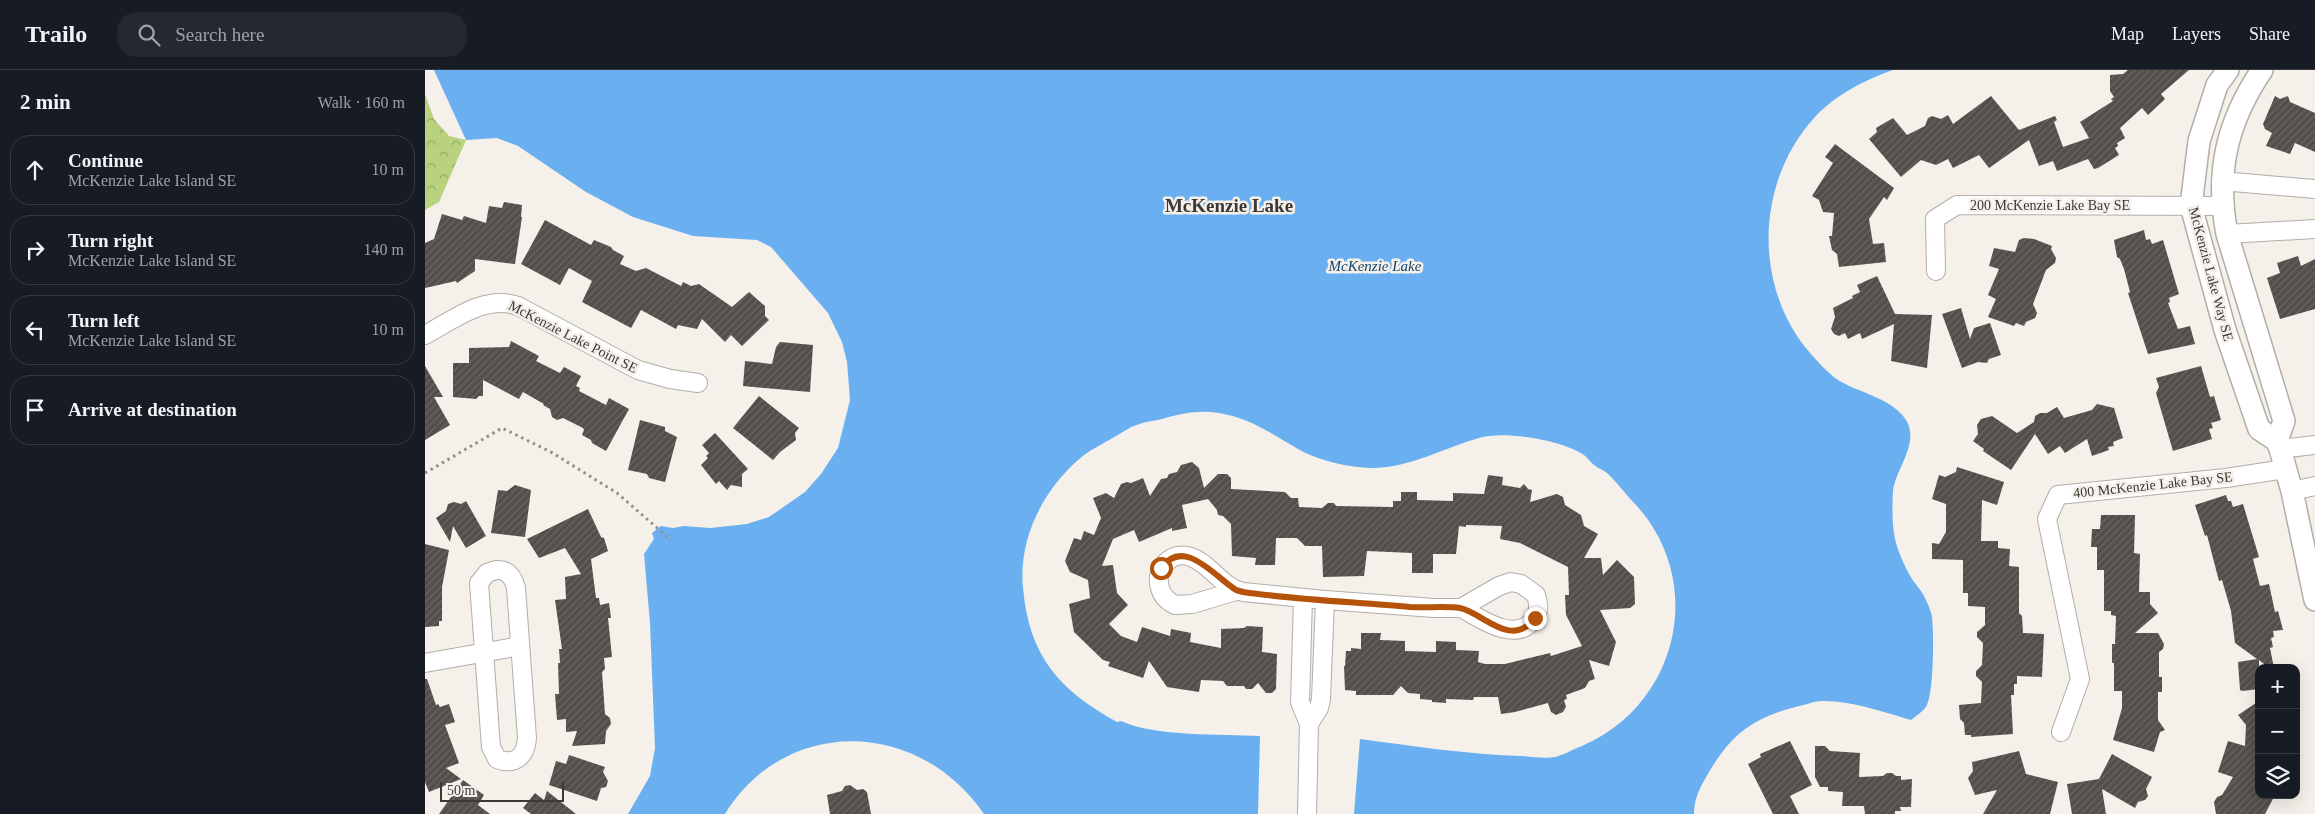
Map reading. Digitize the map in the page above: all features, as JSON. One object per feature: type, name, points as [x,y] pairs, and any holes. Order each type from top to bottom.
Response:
[{"type":"street","name":"McKenzie Lake Way SE","points":[[2228,70],[2217,85],[2199,141],[2191,206],[2225,330],[2259,430],[2281,453]]},
{"type":"street","name":"McKenzie Lake Way SE","points":[[2262,70],[2245,96],[2231,132],[2221,181],[2221,206],[2227,234],[2284,420],[2281,453]]},
{"type":"street","points":[[2221,181],[2315,189]]},
{"type":"street","name":"200 McKenzie Lake Bay SE","points":[[1936,271],[1935,219],[1957,205],[2221,206]]},
{"type":"street","points":[[2227,234],[2315,229]]},
{"type":"street","name":"McKenzie Lake Point SE","points":[[425,336],[481,306],[494,302],[506,302],[518,306],[638,370],[669,379],[698,383]]},
{"type":"street","points":[[2315,445],[2281,453],[2292,491],[2315,600]]},
{"type":"street","name":"400 McKenzie Lake Bay SE","points":[[2061,732],[2080,679],[2047,519],[2058,495],[2226,478],[2281,453]]},
{"type":"street","points":[[2292,491],[2315,486]]},
{"type":"street","points":[[496,570],[507,572],[515,584],[520,646],[527,745],[521,757],[510,761],[497,759],[491,747],[479,583],[487,573],[496,570]]},
{"type":"street","points":[[1236,590],[1325,600],[1434,608],[1461,608]]},
{"type":"street","points":[[1303,598],[1300,697],[1302,711],[1309,724],[1307,814]]},
{"type":"street","points":[[1309,724],[1321,704],[1325,600]]},
{"type":"street","points":[[425,663],[520,646]]},
{"type":"path","points":[[425,473],[502,428],[551,452],[617,493],[671,540]]},
{"type":"green space","points":[[425,94],[434,119],[449,136],[466,140],[439,202],[425,210]]},
{"type":"water","name":"McKenzie Lake","points":[[434,70],[1893,70],[1872,78],[1831,102],[1815,117],[1795,143],[1781,171],[1772,202],[1769,234],[1771,266],[1778,297],[1791,326],[1810,353],[1838,380],[1884,401],[1900,412],[1910,429],[1909,447],[1893,491],[1893,517],[1899,552],[1910,575],[1924,595],[1932,617],[1932,677],[1929,700],[1926,707],[1911,720],[1844,702],[1821,701],[1783,710],[1757,721],[1736,737],[1718,758],[1701,787],[1695,802],[1694,814],[1354,814],[1360,739],[1459,752],[1551,758],[1582,746],[1615,727],[1641,702],[1660,672],[1672,639],[1675,605],[1671,570],[1658,536],[1636,505],[1607,473],[1594,465],[1584,455],[1548,441],[1517,436],[1490,436],[1466,442],[1402,464],[1366,468],[1335,463],[1316,457],[1260,427],[1230,415],[1198,412],[1131,427],[1084,455],[1057,482],[1037,514],[1025,550],[1023,588],[1026,612],[1040,652],[1063,683],[1097,710],[1117,722],[1121,721],[1152,730],[1170,732],[1260,736],[1258,814],[984,814],[957,783],[925,760],[890,746],[854,741],[817,745],[783,759],[751,781],[725,814],[628,814],[650,776],[655,748],[650,623],[644,554],[654,539],[652,533],[661,526],[673,528],[684,526],[710,528],[747,524],[769,517],[805,492],[821,474],[838,448],[850,400],[847,362],[842,342],[828,313],[771,247],[757,240],[693,236],[633,217],[586,192],[518,146],[497,138],[466,140]]},
{"type":"building","points":[[2128,70],[2189,70],[2161,94],[2165,99],[2148,115],[2142,108],[2120,128],[2125,138],[2117,143],[2118,146],[2115,148],[2119,155],[2098,168],[2094,169],[2088,159],[2057,171],[2053,161],[2039,166],[2029,140],[1989,168],[1979,155],[1953,168],[1948,159],[1936,165],[1921,160],[1901,177],[1869,139],[1877,132],[1876,128],[1893,118],[1907,135],[1925,126],[1928,118],[1932,116],[1941,119],[1948,115],[1953,124],[1991,96],[2019,130],[2055,116],[2057,120],[2054,122],[2063,147],[2089,138],[2080,122],[2113,101],[2111,99],[2114,97],[2110,91],[2110,75],[2123,74]]},
{"type":"building","points":[[2275,96],[2280,99],[2288,96],[2290,102],[2315,113],[2315,152],[2295,143],[2290,154],[2266,146],[2272,133],[2265,129],[2263,124]]},
{"type":"building","points":[[1835,144],[1894,188],[1887,200],[1884,197],[1869,219],[1873,244],[1884,243],[1886,262],[1839,267],[1837,254],[1832,250],[1829,236],[1832,236],[1834,213],[1823,212],[1819,200],[1812,196],[1833,163],[1825,157]]},
{"type":"building","points":[[504,202],[522,205],[515,264],[475,259],[475,271],[457,283],[456,281],[425,288],[425,243],[434,239],[442,214],[462,220],[464,216],[486,223],[489,206],[502,208]]},
{"type":"building","points":[[545,220],[591,245],[594,240],[611,247],[624,256],[620,264],[636,271],[646,268],[681,286],[683,282],[691,286],[699,284],[732,307],[749,292],[765,306],[765,316],[769,320],[742,346],[731,335],[725,342],[702,319],[697,329],[678,325],[676,329],[641,310],[631,328],[582,302],[592,281],[569,268],[560,285],[521,264]]},
{"type":"building","points":[[2144,230],[2146,240],[2150,239],[2152,244],[2163,240],[2179,294],[2169,298],[2170,302],[2168,303],[2178,329],[2190,326],[2195,344],[2148,354],[2128,293],[2130,292],[2124,269],[2120,259],[2117,257],[2114,240]]},
{"type":"building","points":[[2024,238],[2034,239],[2052,246],[2051,249],[2056,258],[2055,263],[2046,270],[2033,304],[2037,313],[2035,318],[2026,322],[2024,326],[2016,323],[2014,326],[1988,317],[1996,299],[1988,295],[1999,269],[1989,266],[1994,248],[2015,252],[2019,240]]},
{"type":"building","points":[[2298,256],[2301,266],[2315,259],[2315,309],[2280,319],[2267,278],[2280,273],[2277,263]]},
{"type":"building","points":[[1877,276],[1895,314],[1932,315],[1927,368],[1891,361],[1894,324],[1862,339],[1860,333],[1848,339],[1845,333],[1839,336],[1834,334],[1831,329],[1835,317],[1833,308],[1853,298],[1852,296],[1860,292],[1857,285]]},
{"type":"building","points":[[1961,308],[1970,339],[1974,328],[1990,323],[2001,355],[1989,359],[1987,363],[1978,362],[1962,368],[1942,314]]},
{"type":"building","points":[[511,341],[539,356],[536,361],[560,373],[564,367],[581,376],[576,386],[580,388],[579,391],[606,405],[609,398],[629,409],[606,451],[582,435],[583,428],[563,418],[557,420],[552,417],[550,409],[523,392],[519,399],[483,380],[483,396],[479,396],[476,399],[453,397],[453,363],[469,363],[469,348],[509,347]]},
{"type":"building","points":[[780,342],[813,345],[810,392],[743,386],[745,361],[772,364],[776,347]]},
{"type":"building","points":[[425,366],[443,397],[434,397],[450,425],[425,440]]},
{"type":"building","points":[[2201,366],[2210,397],[2214,396],[2221,420],[2211,423],[2213,428],[2209,429],[2212,439],[2173,451],[2156,393],[2159,387],[2156,378]]},
{"type":"building","points":[[759,396],[799,428],[795,433],[796,440],[773,460],[733,428]]},
{"type":"building","points":[[2097,404],[2114,408],[2123,438],[2113,442],[2114,446],[2108,447],[2109,450],[2092,456],[2087,439],[2065,453],[2060,446],[2048,454],[2035,434],[2011,470],[1983,451],[1984,449],[1973,441],[1978,434],[1977,425],[1981,419],[1992,416],[2017,433],[2034,422],[2035,416],[2040,413],[2047,413],[2057,407],[2064,418],[2092,410]]},
{"type":"building","points":[[640,420],[665,427],[665,431],[677,437],[665,482],[649,478],[647,474],[628,470]]},
{"type":"building","points":[[715,433],[748,469],[742,474],[742,487],[731,485],[727,490],[719,481],[716,484],[701,465],[708,458],[706,456],[709,453],[702,445]]},
{"type":"building","points":[[1192,462],[1199,468],[1204,488],[1218,474],[1227,474],[1231,478],[1231,489],[1285,492],[1291,498],[1298,498],[1299,507],[1322,508],[1328,503],[1334,503],[1336,506],[1393,507],[1393,501],[1401,501],[1401,492],[1417,492],[1417,500],[1453,501],[1453,493],[1484,494],[1488,475],[1503,477],[1502,485],[1520,488],[1524,484],[1528,489],[1532,490],[1530,502],[1557,494],[1563,497],[1565,505],[1581,515],[1584,526],[1598,534],[1584,558],[1601,558],[1603,575],[1617,560],[1634,577],[1635,604],[1630,608],[1600,610],[1616,642],[1609,666],[1589,660],[1595,679],[1589,681],[1585,688],[1566,695],[1567,699],[1564,700],[1566,707],[1563,712],[1556,715],[1551,712],[1548,703],[1501,714],[1498,697],[1474,697],[1473,700],[1446,699],[1446,703],[1432,702],[1432,700],[1420,699],[1420,694],[1408,693],[1401,686],[1393,695],[1356,695],[1356,691],[1345,690],[1344,666],[1346,651],[1351,651],[1351,648],[1361,649],[1361,633],[1381,633],[1380,640],[1405,641],[1405,651],[1436,652],[1436,641],[1456,642],[1456,650],[1479,651],[1478,662],[1485,664],[1505,664],[1550,653],[1551,656],[1582,646],[1566,615],[1565,595],[1569,595],[1568,567],[1520,543],[1500,539],[1502,526],[1466,525],[1466,527],[1459,526],[1456,554],[1433,554],[1433,573],[1412,573],[1412,553],[1367,551],[1364,576],[1323,577],[1322,546],[1305,546],[1297,538],[1276,538],[1275,565],[1255,565],[1256,558],[1232,556],[1231,524],[1223,516],[1218,515],[1217,510],[1208,499],[1182,505],[1187,528],[1172,531],[1172,528],[1139,542],[1134,530],[1113,539],[1102,566],[1113,565],[1117,593],[1128,605],[1109,624],[1121,636],[1137,642],[1142,627],[1170,636],[1171,629],[1191,633],[1190,642],[1221,648],[1221,629],[1244,628],[1247,626],[1263,627],[1262,652],[1277,654],[1276,689],[1272,693],[1266,693],[1258,683],[1252,689],[1246,689],[1244,686],[1227,686],[1223,681],[1201,680],[1199,692],[1167,687],[1149,661],[1143,678],[1108,666],[1110,662],[1103,660],[1074,632],[1069,604],[1090,598],[1088,580],[1070,572],[1065,561],[1074,538],[1081,540],[1084,531],[1094,535],[1101,518],[1093,498],[1106,493],[1114,498],[1121,484],[1131,483],[1143,478],[1150,496],[1161,479],[1177,472],[1181,465]]},
{"type":"building","points":[[1957,467],[2004,482],[1997,505],[1982,500],[1981,541],[1998,541],[1998,548],[2010,549],[2009,566],[2019,567],[2019,613],[2022,616],[2023,633],[2044,634],[2042,677],[2017,676],[2017,684],[2014,684],[2014,695],[2011,695],[2013,734],[1971,737],[1971,735],[1965,735],[1964,723],[1960,719],[1959,705],[1981,703],[1982,682],[1976,676],[1976,671],[1982,665],[1983,643],[1977,637],[1977,632],[1985,625],[1985,607],[1968,606],[1968,593],[1963,593],[1963,560],[1932,559],[1932,543],[1939,544],[1946,532],[1946,504],[1932,499],[1939,475],[1945,477],[1956,472]]},
{"type":"building","points":[[515,485],[531,490],[525,537],[491,533],[498,490],[507,491]]},
{"type":"building","points":[[2226,495],[2233,507],[2243,504],[2259,557],[2253,559],[2260,586],[2269,584],[2275,612],[2278,611],[2283,630],[2273,631],[2274,637],[2271,638],[2273,647],[2270,648],[2273,664],[2264,664],[2259,660],[2259,664],[2255,664],[2255,689],[2240,690],[2238,662],[2257,659],[2235,643],[2231,611],[2222,580],[2219,581],[2207,535],[2205,536],[2195,505]]},
{"type":"building","points":[[466,501],[486,536],[466,548],[453,526],[450,542],[436,518],[446,511],[448,504],[454,502],[461,504]]},
{"type":"building","points":[[588,509],[601,537],[604,538],[608,551],[591,559],[596,598],[599,598],[600,605],[609,603],[611,618],[608,618],[612,657],[604,658],[605,669],[602,672],[605,714],[610,718],[611,724],[606,731],[605,744],[572,746],[577,731],[566,732],[566,719],[557,720],[555,694],[559,694],[558,663],[560,663],[559,649],[562,649],[555,600],[566,599],[565,577],[581,574],[565,548],[539,558],[527,539]]},
{"type":"building","points":[[2101,515],[2135,515],[2134,553],[2140,554],[2139,592],[2150,592],[2150,604],[2158,613],[2135,633],[2158,633],[2164,644],[2163,649],[2159,652],[2159,677],[2162,677],[2162,692],[2158,692],[2158,720],[2165,730],[2160,732],[2154,752],[2113,740],[2122,708],[2122,691],[2114,691],[2114,663],[2112,663],[2112,644],[2115,644],[2116,616],[2111,615],[2111,611],[2104,611],[2104,570],[2097,570],[2097,547],[2091,547],[2092,529],[2100,529]]},
{"type":"building","points":[[425,544],[449,550],[442,587],[442,621],[439,621],[439,626],[425,627]]},
{"type":"building","points":[[425,679],[427,679],[436,705],[438,704],[440,707],[449,704],[455,722],[445,725],[459,763],[446,768],[461,779],[429,792],[425,782]]},
{"type":"building","points":[[2255,704],[2255,799],[2273,799],[2265,814],[2216,814],[2214,802],[2217,797],[2222,795],[2233,777],[2218,772],[2228,741],[2245,746],[2246,725],[2238,715]]},
{"type":"building","points":[[1790,741],[1812,785],[1790,796],[1799,814],[1773,814],[1748,764],[1761,757],[1760,754]]},
{"type":"building","points":[[1815,746],[1825,746],[1830,751],[1860,753],[1859,777],[1883,776],[1887,773],[1892,773],[1896,776],[1901,776],[1901,780],[1912,779],[1911,807],[1900,807],[1901,811],[1895,811],[1895,814],[1865,814],[1864,806],[1842,806],[1843,792],[1828,791],[1828,787],[1820,787],[1815,777]]},
{"type":"building","points":[[2019,751],[2026,774],[2058,782],[2050,814],[1983,814],[1997,790],[1975,795],[1968,778],[1973,771],[1972,762]]},
{"type":"building","points":[[2112,754],[2152,777],[2146,789],[2148,796],[2145,800],[2138,802],[2135,808],[2102,789],[2106,814],[2072,814],[2067,784],[2099,779]]},
{"type":"building","points":[[569,755],[605,767],[603,772],[608,781],[606,787],[601,788],[597,801],[549,785],[556,761],[566,764]]},
{"type":"building","points":[[463,780],[484,795],[478,805],[490,814],[439,814]]},
{"type":"building","points":[[850,785],[857,790],[863,789],[867,792],[871,814],[830,814],[827,795],[842,791],[845,786]]},
{"type":"building","points":[[547,791],[576,814],[531,814],[523,808],[535,793],[544,800]]},
{"type":"district","name":"McKenzie Lake","points":[[1229,205]]},
{"type":"route","points":[[1161,568],[1171,558],[1189,556],[1198,560],[1228,585],[1243,592],[1423,608],[1461,608],[1483,620],[1509,630],[1528,626],[1535,618]]}]
